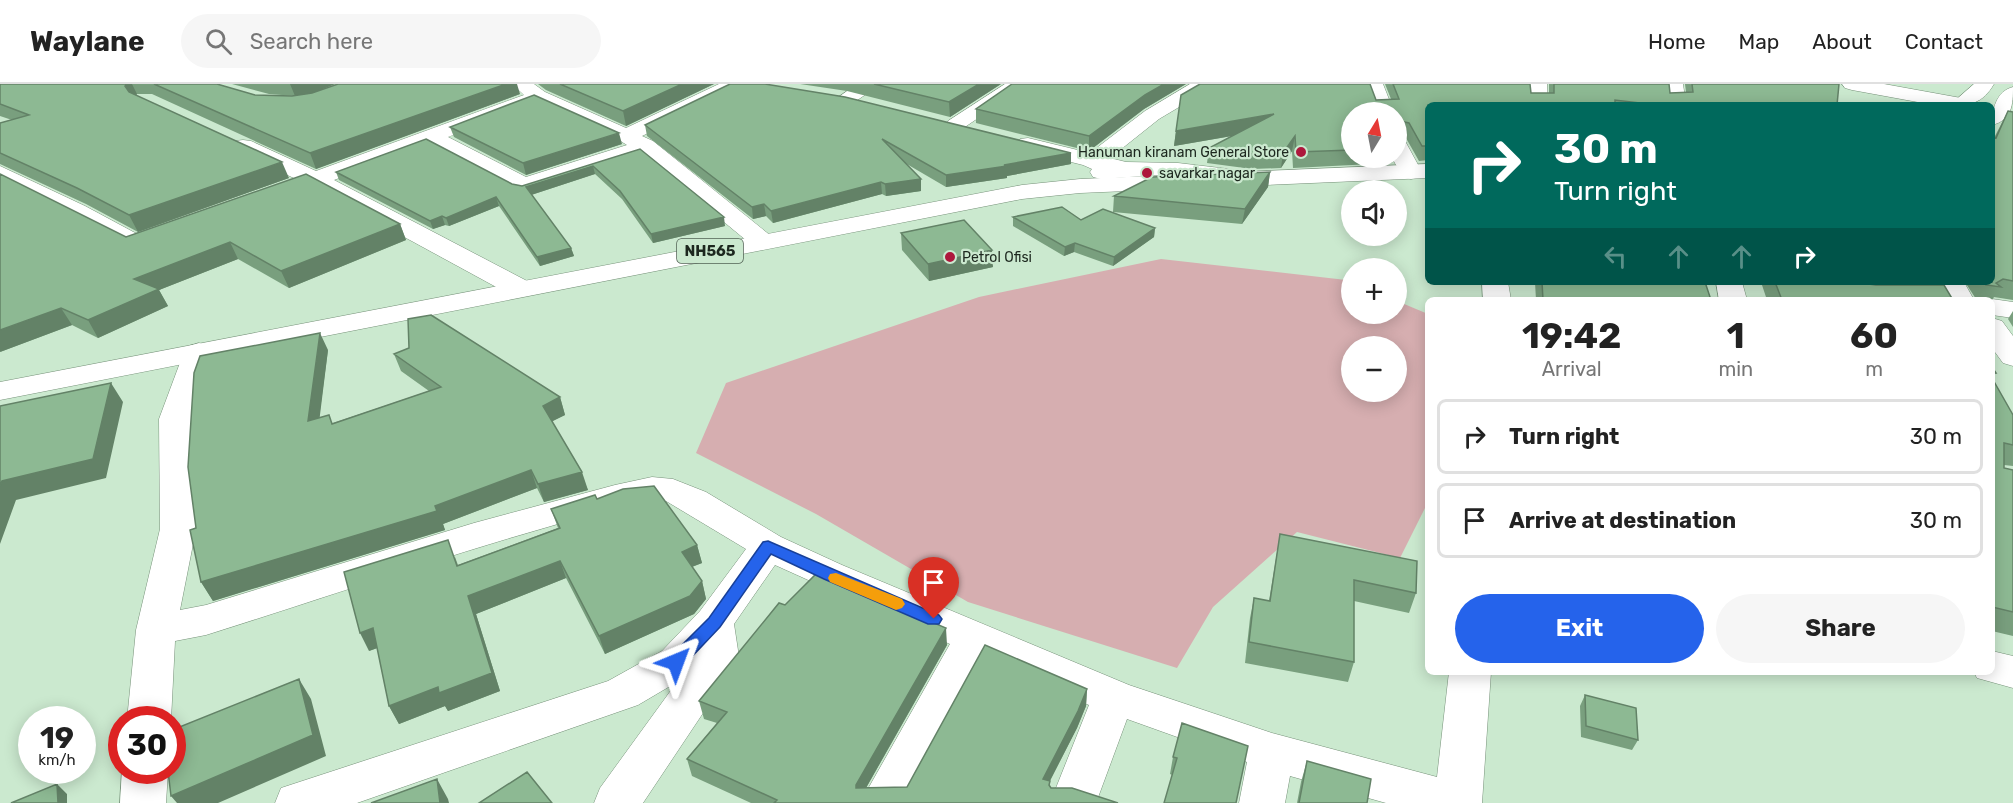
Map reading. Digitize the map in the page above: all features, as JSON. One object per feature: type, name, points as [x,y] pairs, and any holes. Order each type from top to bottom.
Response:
[{"type":"main road","points":[[432,137],[524,185],[636,141],[744,84]]},
{"type":"main road","points":[[955,125],[1018,84]]},
{"type":"main road","points":[[1092,162],[1152,116],[1204,84]]},
{"type":"main road","points":[[1374,84],[1380,102]]},
{"type":"main road","points":[[1537,84],[1538,102]]},
{"type":"main road","points":[[1673,84],[1676,102]]},
{"type":"main road","points":[[1852,84],[1926,90],[1954,102]]},
{"type":"main road","points":[[1965,102],[1984,84]]},
{"type":"main road","points":[[282,191],[432,137],[530,90],[636,141],[762,241]]},
{"type":"main road","points":[[1905,102],[1926,90]]},
{"type":"main road","points":[[1995,118],[2013,93]]},
{"type":"main road","points":[[824,96],[846,99],[870,94]]},
{"type":"main road","points":[[934,120],[978,131]]},
{"type":"main road","points":[[230,139],[315,179],[519,288]]},
{"type":"main road","points":[[1011,140],[1122,168]]},
{"type":"main road","points":[[1407,157],[1419,172]]},
{"type":"main road","points":[[1061,187],[1100,172],[1122,168],[1158,168],[1254,179]]},
{"type":"main road","name":"NH565","points":[[0,390],[1023,192],[1061,187],[1419,172]]},
{"type":"main road","points":[[0,174],[77,211],[136,243],[170,231]]},
{"type":"main road","points":[[1995,307],[2013,310]]},
{"type":"main road","points":[[1995,331],[2013,357]]},
{"type":"main road","points":[[150,706],[156,630],[178,529],[175,419],[199,352]]},
{"type":"main road","points":[[156,630],[206,620],[474,535],[652,488],[673,490],[694,500],[768,546],[829,575],[1114,697],[1272,752],[1458,803],[1470,675]]},
{"type":"main road","points":[[298,803],[623,693],[676,662],[714,622],[768,546]]},
{"type":"main road","points":[[617,803],[718,657],[714,622]]},
{"type":"main road","points":[[883,803],[975,637]]},
{"type":"main road","points":[[1995,668],[2013,672]]},
{"type":"main road","points":[[1073,803],[1114,697]]},
{"type":"main road","points":[[1262,803],[1272,752]]},
{"type":"main road","points":[[142,803],[144,784]]},
{"type":"shaded area","points":[[1161,259],[1341,279],[1341,324],[1407,324],[1407,305],[1425,313],[1425,508],[1400,558],[1297,532],[1213,607],[1177,668],[968,602],[816,514],[696,453],[726,383],[979,297]]},
{"type":"building","points":[[0,84],[127,84],[125,86],[129,92],[282,162],[129,215],[77,188],[0,153],[0,123],[29,115],[0,104]]},
{"type":"building","points":[[154,84],[217,84],[255,95],[292,96],[312,93],[338,84],[506,84],[310,153]]},
{"type":"building","points":[[560,84],[682,84],[623,111]]},
{"type":"building","points":[[730,84],[765,84],[845,97],[1071,153],[946,175],[882,139],[921,179],[885,184],[881,182],[771,211],[764,204],[752,207],[645,125]]},
{"type":"building","points":[[874,84],[979,84],[949,102]]},
{"type":"building","points":[[1012,84],[1164,84],[1089,136],[976,109]]},
{"type":"building","points":[[1200,84],[1370,84],[1376,100],[1399,99],[1393,84],[1530,84],[1531,93],[1554,93],[1554,84],[1669,84],[1670,93],[1693,92],[1692,84],[1839,84],[1837,102],[1632,102],[1615,100],[1615,102],[1425,102],[1425,146],[1422,146],[1407,123],[1407,102],[1341,102],[1341,150],[1296,152],[1295,136],[1283,153],[1254,154],[1209,148],[1274,114],[1176,131],[1181,95]]},
{"type":"building","points":[[534,95],[619,133],[523,163],[450,127]]},
{"type":"building","points":[[2008,111],[2013,112],[2013,281],[2003,279],[1996,283],[2001,287],[1986,285],[1995,285],[1996,138]]},
{"type":"building","points":[[426,139],[512,184],[522,186],[640,149],[724,217],[651,234],[620,191],[593,166],[526,187],[571,248],[537,257],[496,197],[446,218],[442,216],[430,221],[336,172]]},
{"type":"building","points":[[1270,172],[1245,209],[1114,196],[1152,177]]},
{"type":"building","points":[[0,174],[126,237],[306,174],[400,224],[281,271],[230,242],[134,279],[159,289],[88,320],[61,308],[0,330]]},
{"type":"building","points":[[1062,207],[1081,220],[1103,209],[1155,228],[1114,257],[1075,243],[1065,247],[1013,217]]},
{"type":"building","points":[[964,220],[992,250],[928,264],[901,233]]},
{"type":"building","points":[[1542,285],[1706,285],[1710,297],[1543,297]]},
{"type":"building","points":[[1776,285],[1944,285],[1951,297],[1781,297]]},
{"type":"building","points":[[431,315],[560,397],[543,406],[582,472],[538,484],[531,470],[435,506],[437,511],[201,582],[190,530],[196,528],[188,467],[194,373],[200,356],[320,333],[308,421],[329,415],[332,424],[441,387],[394,354],[409,348],[408,319]]},
{"type":"building","points":[[111,383],[93,459],[2,481],[0,486],[0,406]]},
{"type":"building","points":[[1995,383],[2013,415],[2013,445],[2004,443],[2004,468],[2013,470],[2013,612],[1995,608]]},
{"type":"building","points":[[654,486],[697,545],[682,552],[702,581],[690,596],[599,636],[560,561],[468,596],[492,673],[439,693],[438,687],[389,706],[373,628],[360,633],[344,572],[448,540],[457,566],[560,528],[551,509],[595,495],[597,499],[623,489]]},
{"type":"building","points":[[1280,534],[1417,561],[1416,593],[1354,580],[1354,662],[1249,642],[1254,598],[1270,601]]},
{"type":"building","points":[[817,573],[946,628],[856,788],[907,787],[985,645],[1087,689],[1043,779],[1050,781],[1051,788],[1072,788],[1118,803],[774,803],[777,800],[687,759],[727,712],[699,701],[779,603],[785,605]]},
{"type":"building","points":[[299,679],[313,735],[171,796],[170,784],[186,784],[186,724]]},
{"type":"building","points":[[1585,695],[1636,708],[1638,740],[1586,726]]},
{"type":"building","points":[[1182,723],[1248,746],[1236,803],[1164,803],[1177,758],[1173,757]]},
{"type":"building","points":[[1307,761],[1371,779],[1367,803],[1299,803]]},
{"type":"building","points":[[527,772],[552,803],[479,803]]},
{"type":"building","points":[[437,779],[440,803],[371,803]]},
{"type":"building","points":[[57,784],[58,803],[11,803]]},
{"type":"slow traffic","points":[[836,578],[896,604]]},
{"type":"place","name":"Hanuman kiranam General Store","points":[[1301,152]]},
{"type":"place","name":"savarkar nagar","points":[[1147,173]]},
{"type":"place","name":"Petrol Ofisi","points":[[950,257]]},
{"type":"route","points":[[676,662],[714,622],[768,546],[829,575],[934,619]]}]
